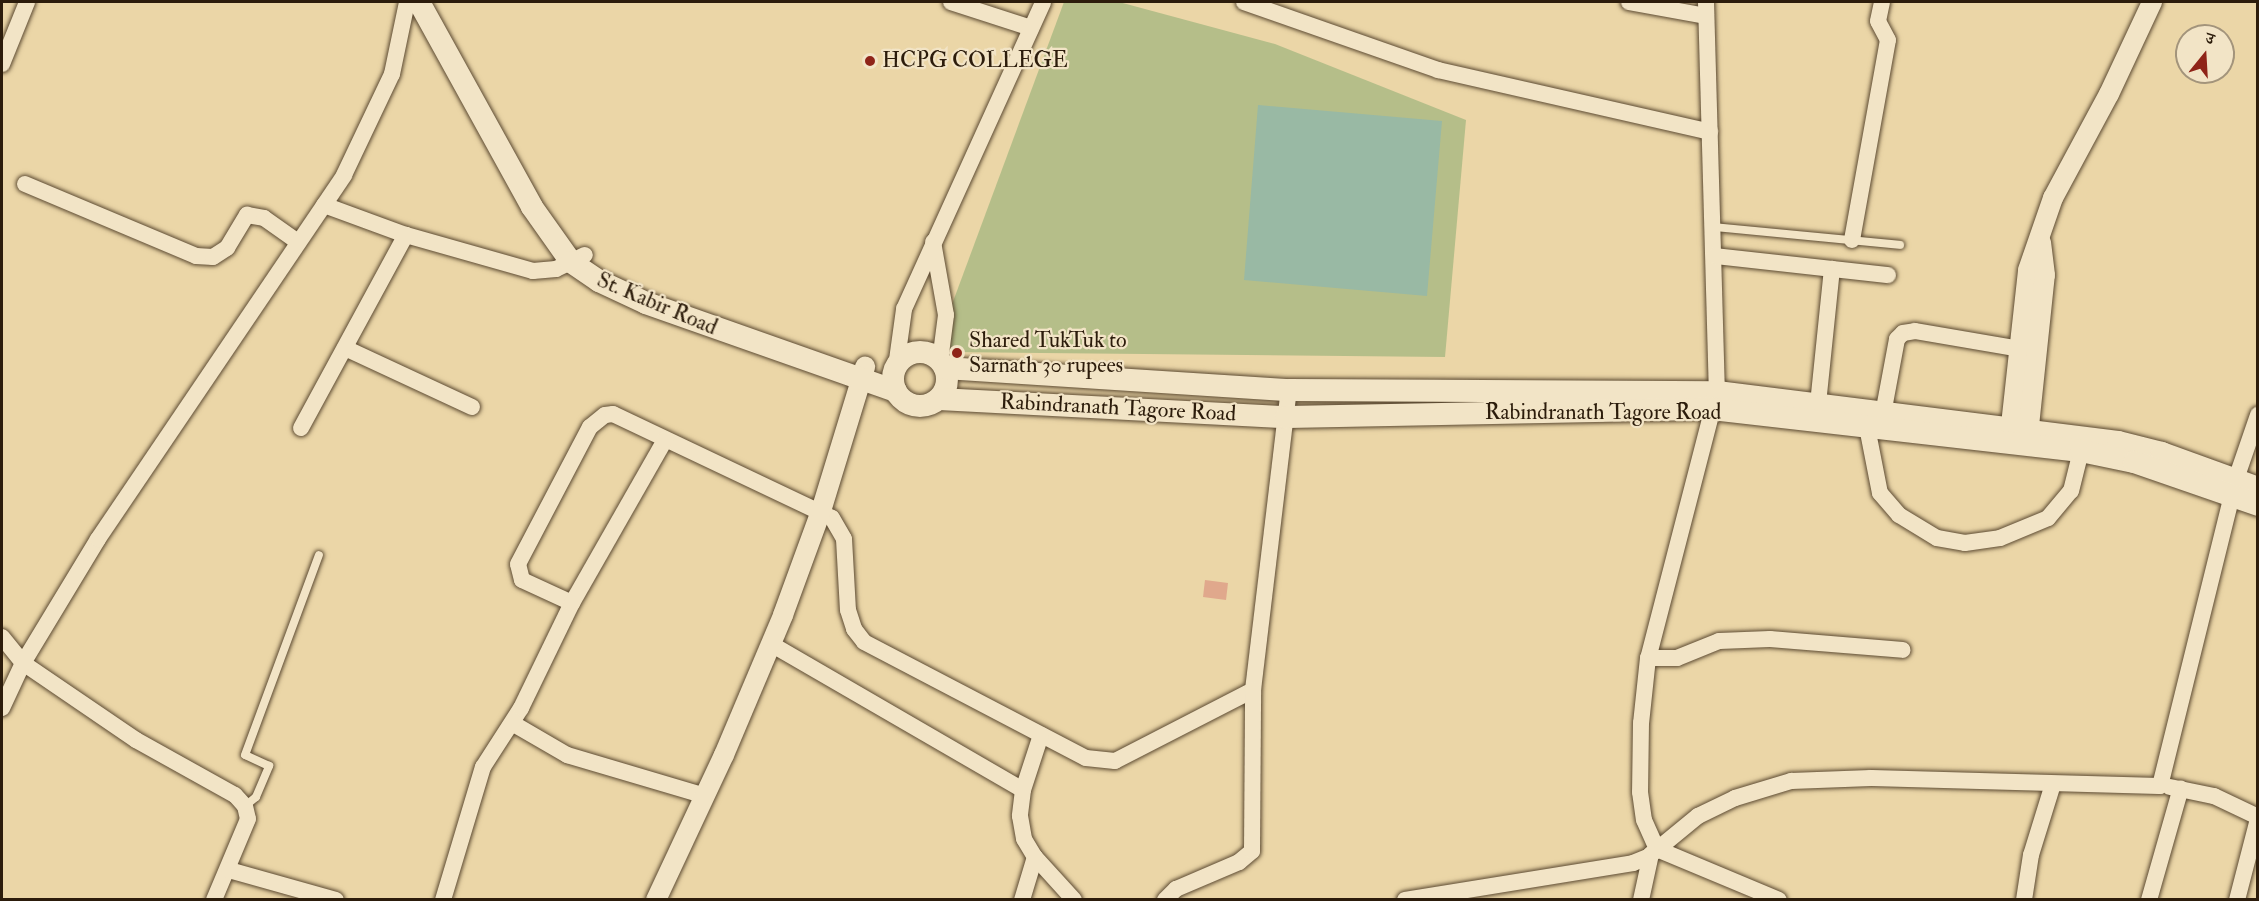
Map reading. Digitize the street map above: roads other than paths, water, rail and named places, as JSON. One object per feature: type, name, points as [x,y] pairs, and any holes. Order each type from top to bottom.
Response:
[{"type":"main road","name":"St. Kabir Road","points":[[419,2],[532,207],[578,259],[862,374],[895,378]]},
{"type":"main road","name":"St. Kabir Road","points":[[434,2],[578,259]]},
{"type":"main road","name":"Rabindranath Tagore Road","points":[[1875,421],[1818,404],[1714,401],[1289,390],[942,365],[916,353],[895,378],[916,406],[939,399],[1286,417],[1714,401],[1875,421],[2162,453],[2235,487],[2258,505]]},
{"type":"main road","points":[[939,399],[947,384],[942,365]]},
{"type":"main road","name":"Rabindranath Tagore Road","points":[[2019,436],[2235,487],[2258,488]]},
{"type":"street","points":[[2,64],[27,2]]},
{"type":"street","points":[[2,708],[23,663],[98,538],[344,175],[392,74],[407,2]]},
{"type":"street","points":[[951,2],[1031,28]]},
{"type":"street","points":[[895,378],[904,309],[1043,2]]},
{"type":"street","points":[[1244,2],[1438,70],[1710,132]]},
{"type":"street","points":[[1629,2],[1706,9],[1715,256],[1714,401],[1648,658],[1641,723],[1640,792],[1644,820],[1654,852],[1641,900]]},
{"type":"street","points":[[1852,240],[1888,40],[1878,21],[1882,2]]},
{"type":"street","points":[[2019,436],[2020,349],[2028,270],[2052,198],[2109,94],[2149,2]]},
{"type":"street","points":[[25,184],[196,256],[213,257],[227,248],[247,215],[264,218],[298,242]]},
{"type":"street","points":[[324,205],[406,235],[533,271],[556,269],[578,259]]},
{"type":"street","points":[[301,429],[406,235]]},
{"type":"street","points":[[2019,436],[2045,275],[2040,236]]},
{"type":"street","points":[[933,242],[946,315],[942,365]]},
{"type":"street","points":[[1715,256],[1888,275]]},
{"type":"street","points":[[1818,404],[1832,269]]},
{"type":"street","points":[[2020,349],[1915,330],[1904,333],[1897,339],[1875,421],[1880,493],[1899,514],[1937,538],[1965,543],[2000,538],[2048,518],[2071,491],[2081,451]]},
{"type":"street","points":[[345,348],[472,407]]},
{"type":"street","points":[[656,900],[705,796],[771,644],[821,511],[862,374]]},
{"type":"street","points":[[1165,900],[1189,882],[1239,862],[1252,851],[1253,690],[1289,390]]},
{"type":"street","points":[[572,603],[522,580],[517,572],[590,428],[605,415],[613,414],[821,511],[840,527],[844,539],[848,610],[854,629],[864,642],[1086,758],[1115,761],[1253,690]]},
{"type":"street","points":[[2160,786],[2235,487],[2258,415]]},
{"type":"street","points":[[443,900],[483,767],[512,723],[572,603],[665,440]]},
{"type":"street","points":[[2,637],[23,663],[136,740],[235,795],[245,806],[248,819],[229,870],[214,900]]},
{"type":"street","points":[[1648,658],[1677,658],[1719,641],[1770,639],[1903,650]]},
{"type":"street","points":[[771,644],[1023,790]]},
{"type":"street","points":[[512,723],[567,755],[705,796]]},
{"type":"street","points":[[1041,735],[1023,790],[1022,827],[1035,857],[1074,900]]},
{"type":"street","points":[[1406,900],[1633,863],[1654,852],[1698,816],[1735,798],[1791,781],[1872,778],[2160,786],[2214,795],[2258,818],[2237,900]]},
{"type":"street","points":[[2024,900],[2031,855],[2053,784]]},
{"type":"street","points":[[2149,900],[2181,788]]},
{"type":"street","points":[[1654,852],[1745,892],[1779,900]]},
{"type":"street","points":[[1022,900],[1035,857]]},
{"type":"street","points":[[229,870],[336,900]]},
{"type":"lane","points":[[1714,227],[1900,245]]},
{"type":"lane","points":[[245,806],[256,797],[269,766],[245,755],[319,555]]},
{"type":"place","name":"HCPG COLLEGE","points":[[870,61]]},
{"type":"place","name":"Shared TukTuk to Sarnath 30 rupees","points":[[957,353]]}]
